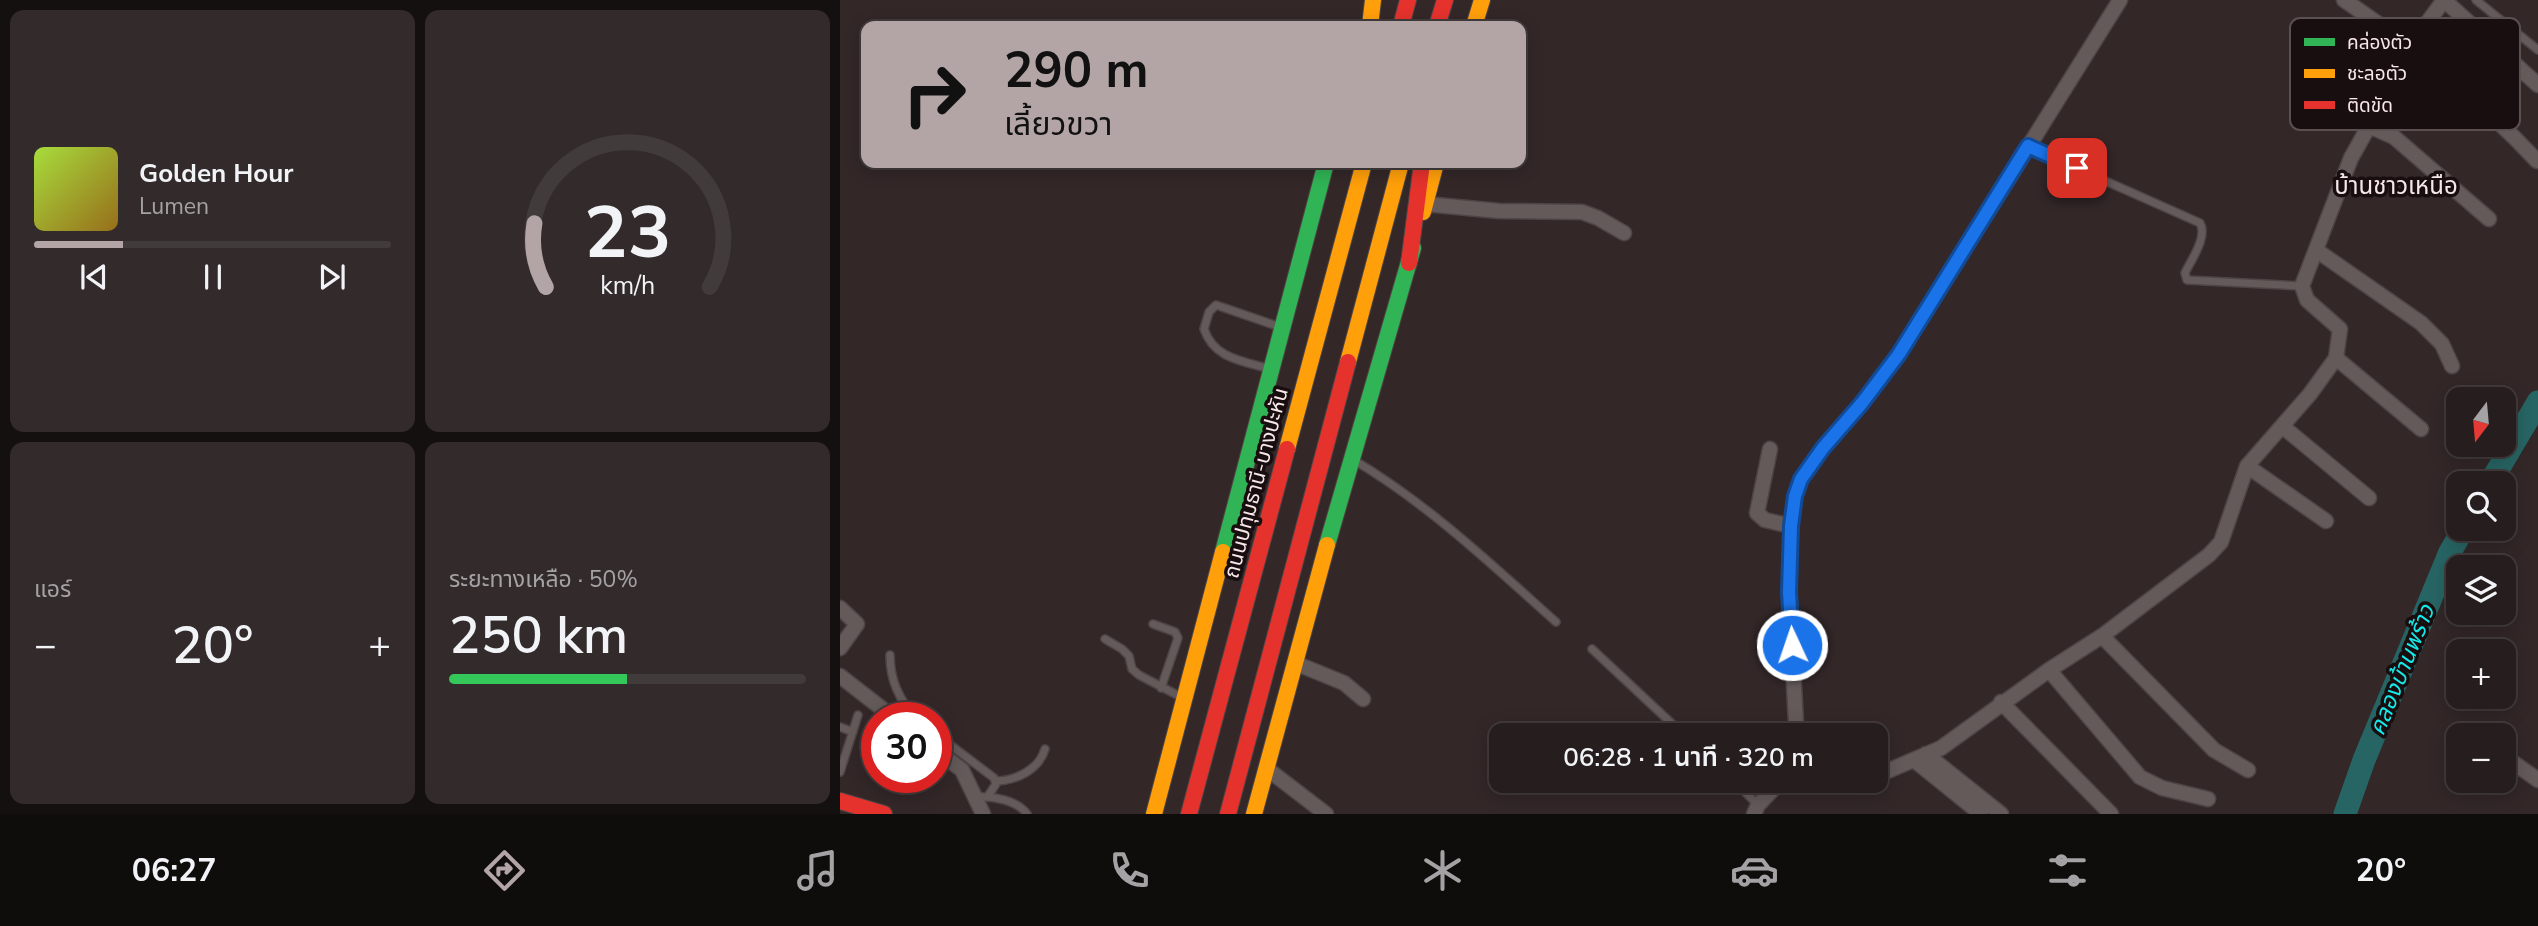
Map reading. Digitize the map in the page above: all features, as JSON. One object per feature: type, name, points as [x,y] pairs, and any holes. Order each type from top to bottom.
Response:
[{"type":"main road","points":[[1365,21],[1372,0]]},
{"type":"main road","points":[[1370,21],[1372,0]]},
{"type":"main road","points":[[1402,21],[1408,0]]},
{"type":"main road","points":[[1440,21],[1445,0]]},
{"type":"main road","points":[[1476,21],[1482,0]]},
{"type":"main road","points":[[1154,814],[1325,168]]},
{"type":"main road","points":[[1336,267],[1349,168]]},
{"type":"main road","name":"ถนนปทุมธานี-บางปะหัน","points":[[1189,814],[1363,168]]},
{"type":"main road","points":[[1228,814],[1400,168]]},
{"type":"main road","points":[[1409,263],[1421,168]]},
{"type":"main road","points":[[1254,814],[1351,458],[1435,168]]},
{"type":"main road","points":[[1141,814],[1171,747]]},
{"type":"main road","points":[[840,801],[884,814]]},
{"type":"street","points":[[1796,723],[1789,592],[1791,526],[1795,496],[1801,479],[1899,354],[2120,0]]},
{"type":"street","points":[[2344,0],[2371,18]]},
{"type":"street","points":[[2431,18],[2444,0],[2464,18]]},
{"type":"street","points":[[2520,69],[2538,85]]},
{"type":"street","points":[[1888,771],[1941,748],[2001,702],[2102,636],[2209,555],[2221,542],[2247,466],[2336,358],[2340,329],[2307,300],[2302,286],[2351,158],[2367,130]]},
{"type":"street","points":[[2377,130],[2394,138],[2489,219]]},
{"type":"street","points":[[2507,130],[2537,161]]},
{"type":"street","points":[[1425,204],[1499,211],[1582,212],[1624,233]]},
{"type":"street","points":[[2316,250],[2421,323],[2442,344],[2452,366]]},
{"type":"street","points":[[2336,358],[2421,429]]},
{"type":"street","points":[[2282,426],[2370,498]]},
{"type":"street","points":[[1770,449],[1757,513],[1765,520],[1791,526]]},
{"type":"street","points":[[2247,466],[2326,521]]},
{"type":"street","points":[[840,608],[857,624],[840,648]]},
{"type":"street","points":[[2102,636],[2214,750],[2248,770]]},
{"type":"street","points":[[1295,663],[1345,683],[1363,699]]},
{"type":"street","points":[[2049,670],[2140,777],[2162,788],[2208,799]]},
{"type":"street","points":[[840,676],[873,702]]},
{"type":"street","points":[[2001,702],[2111,814]]},
{"type":"street","points":[[1920,757],[1980,814]]},
{"type":"street","points":[[1920,757],[2001,814]]},
{"type":"street","points":[[952,762],[962,770],[982,796],[983,814]]},
{"type":"street","points":[[2516,765],[2538,780]]},
{"type":"street","points":[[1266,768],[1326,814]]},
{"type":"street","points":[[1756,809],[1770,793]]},
{"type":"lane","points":[[2476,0],[2498,18]]},
{"type":"lane","points":[[2520,35],[2538,50]]},
{"type":"lane","points":[[2028,146],[2200,223],[2203,234],[2185,273],[2187,280],[2302,286]]},
{"type":"lane","points":[[1271,369],[1226,356],[1213,348],[1204,329],[1209,312],[1216,306],[1282,328]]},
{"type":"lane","points":[[1351,458],[1389,481],[1459,536],[1556,622]]},
{"type":"lane","points":[[1153,624],[1175,632],[1178,638],[1161,688]]},
{"type":"lane","points":[[1105,639],[1129,656],[1132,669],[1139,675],[1184,699]]},
{"type":"lane","points":[[1592,649],[1671,723]]},
{"type":"lane","points":[[890,655],[891,673],[903,702]]},
{"type":"lane","points":[[840,772],[858,715]]},
{"type":"lane","points":[[840,727],[853,732]]},
{"type":"lane","points":[[952,746],[994,778],[996,785],[982,796]]},
{"type":"lane","points":[[995,781],[1008,781],[1027,773],[1042,759],[1045,750]]},
{"type":"lane","points":[[1743,793],[1756,809]]},
{"type":"lane","points":[[982,796],[1016,805],[1023,808],[1027,814]]},
{"type":"waterway","name":"คลองบ้านพร้าว","points":[[2497,471],[2538,402]]},
{"type":"waterway","name":"คลองบ้านพร้าว","points":[[2345,814],[2364,760],[2456,541]]},
{"type":"traffic: fast","points":[[1223,552],[1325,168]]},
{"type":"traffic: fast","points":[[1327,545],[1413,248]]},
{"type":"traffic: slow","points":[[1371,21],[1373,0]]},
{"type":"traffic: slow","points":[[1476,21],[1482,0]]},
{"type":"traffic: slow","points":[[1287,449],[1363,168]]},
{"type":"traffic: slow","points":[[1348,362],[1400,168]]},
{"type":"traffic: slow","points":[[1423,212],[1435,168]]},
{"type":"traffic: slow","points":[[1254,814],[1327,545]]},
{"type":"traffic: slow","points":[[1154,814],[1223,552]]},
{"type":"traffic: jam","points":[[1402,21],[1408,0]]},
{"type":"traffic: jam","points":[[1439,21],[1445,0]]},
{"type":"traffic: jam","points":[[1409,263],[1421,168]]},
{"type":"traffic: jam","points":[[1228,814],[1348,362]]},
{"type":"traffic: jam","points":[[1189,814],[1287,449]]},
{"type":"traffic: jam","points":[[840,801],[884,814]]},
{"type":"district","name":"บ้านชาวเหนือ","points":[[2396,186]]},
{"type":"route","points":[[1792,645],[1789,592],[1791,526],[1795,496],[1801,479],[1899,354],[2028,146],[2077,168]]}]
